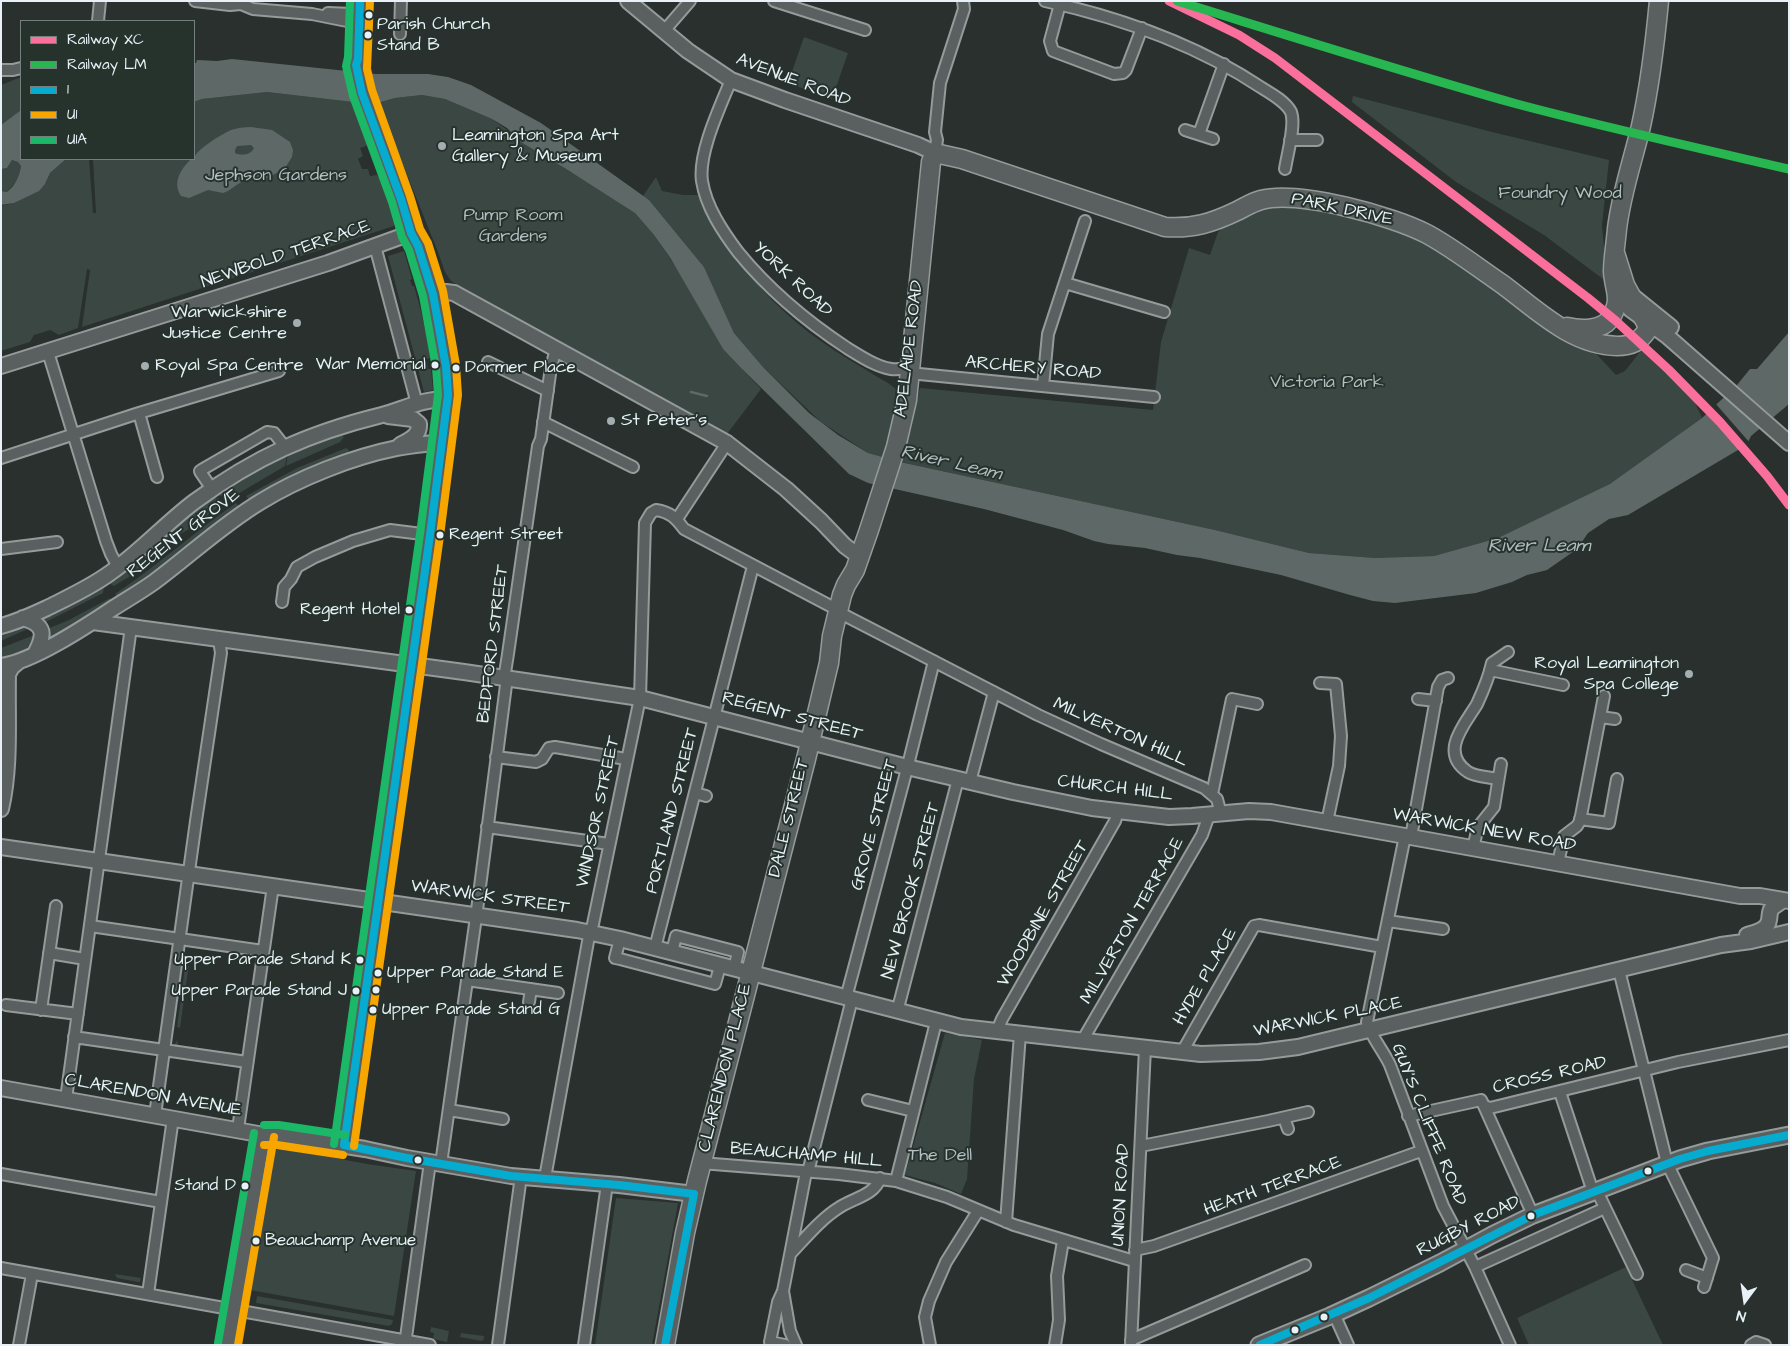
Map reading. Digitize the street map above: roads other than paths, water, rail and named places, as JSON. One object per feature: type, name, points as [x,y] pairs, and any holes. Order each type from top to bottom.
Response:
[{"type":"highway","points":[[1621,346],[1637,342],[1648,324],[1623,294],[1613,271],[1619,214],[1641,125],[1649,81],[1659,1]]},
{"type":"highway","name":"PARK DRIVE","points":[[934,153],[950,156],[997,171],[1165,227],[1181,228],[1203,225],[1258,201],[1276,198],[1330,204],[1378,216],[1411,227],[1446,245],[1555,324],[1579,338],[1604,345],[1621,346]]},
{"type":"highway","name":"ADELAIDE ROAD","points":[[842,613],[854,587],[857,563],[896,447],[907,400],[905,370],[930,162],[934,153]]},
{"type":"highway","points":[[1608,321],[1623,294]]},
{"type":"highway","name":"PARK DRIVE","points":[[1555,324],[1585,329],[1596,327],[1608,321]]},
{"type":"highway","name":"DALE STREET","points":[[742,971],[810,741],[829,663],[832,636],[842,613]]},
{"type":"highway","name":"CLARENDON PLACE","points":[[665,1345],[694,1194],[742,971]]},
{"type":"main road","name":"RUGBY ROAD","points":[[1259,1345],[1334,1314],[1440,1264],[1464,1249],[1533,1216],[1595,1191],[1667,1163],[1708,1150],[1788,1139]]},
{"type":"street","points":[[98,20],[100,1]]},
{"type":"street","points":[[196,1],[230,5],[239,3],[253,9],[354,15]]},
{"type":"street","points":[[344,1145],[448,399],[446,367],[433,294],[418,246],[411,234],[401,199],[367,109],[353,60],[354,15],[359,1]]},
{"type":"street","points":[[400,34],[401,1]]},
{"type":"street","name":"AVENUE ROAD","points":[[628,1],[688,51],[730,80],[918,145],[934,153]]},
{"type":"street","points":[[664,31],[690,1]]},
{"type":"street","points":[[774,1],[865,30]]},
{"type":"street","points":[[934,153],[937,140],[935,132],[940,83],[964,10],[963,1]]},
{"type":"street","points":[[1045,1],[1115,18],[1142,28],[1224,64],[1257,84],[1286,105],[1292,114],[1285,169]]},
{"type":"street","points":[[1060,4],[1050,41],[1053,51],[1114,74],[1123,73],[1126,70],[1142,28]]},
{"type":"street","points":[[1199,134],[1224,64]]},
{"type":"street","points":[[1,70],[20,68]]},
{"type":"street","name":"YORK ROAD","points":[[730,80],[702,160],[702,183],[718,223],[737,251],[754,270],[803,317],[856,354],[876,365],[905,370]]},
{"type":"street","points":[[1185,130],[1213,139]]},
{"type":"street","points":[[1290,140],[1317,140]]},
{"type":"street","points":[[1043,386],[1048,334],[1085,222]]},
{"type":"street","name":"NEWBOLD TERRACE","points":[[1,366],[328,263],[411,234]]},
{"type":"street","points":[[375,246],[416,404]]},
{"type":"street","points":[[1065,284],[1164,312]]},
{"type":"street","points":[[433,294],[454,293],[727,443],[786,488],[844,546],[857,563]]},
{"type":"street","points":[[1623,294],[1668,325],[1679,336],[1691,356]]},
{"type":"street","points":[[1608,321],[1607,329],[1610,338],[1621,346]]},
{"type":"street","points":[[1648,324],[1691,356],[1789,443]]},
{"type":"street","name":"BEDFORD STREET","points":[[405,1342],[436,1163],[443,1145],[476,915],[506,685],[505,678],[537,456],[556,349]]},
{"type":"street","points":[[48,352],[72,434],[111,554],[118,567]]},
{"type":"street","points":[[488,362],[548,391]]},
{"type":"street","name":"ARCHERY ROAD","points":[[905,370],[1154,397]]},
{"type":"street","points":[[1,458],[139,413],[279,371]]},
{"type":"street","points":[[1,626],[75,594],[118,567],[175,517],[212,489],[246,467],[285,447],[327,430],[380,416],[432,399],[448,399]]},
{"type":"street","points":[[139,413],[158,477]]},
{"type":"street","name":"REGENT GROVE","points":[[380,416],[413,419],[419,426],[418,432],[414,437],[396,448]]},
{"type":"street","points":[[543,422],[633,468]]},
{"type":"street","points":[[212,489],[200,471],[267,432],[274,433],[285,447]]},
{"type":"street","name":"REGENT GROVE","points":[[2,666],[18,662],[35,654],[92,622],[154,582],[258,503],[291,486],[357,459],[396,448],[442,442]]},
{"type":"street","points":[[677,519],[727,443]]},
{"type":"street","name":"MILVERTON HILL","points":[[656,510],[667,512],[677,519],[684,529],[994,692],[1072,731],[1199,786],[1212,794]]},
{"type":"street","name":"WINDSOR STREET","points":[[545,1178],[590,932],[640,698],[645,523],[651,513],[656,510]]},
{"type":"street","points":[[282,602],[284,587],[291,579],[297,567],[315,557],[353,541],[390,530],[430,535]]},
{"type":"street","points":[[1,549],[58,542]]},
{"type":"street","name":"PORTLAND STREET","points":[[655,948],[753,566]]},
{"type":"street","points":[[23,618],[36,623],[41,628],[41,638],[35,654]]},
{"type":"street","name":"REGENT STREET","points":[[92,622],[640,698],[907,767],[1005,790]]},
{"type":"street","points":[[66,1099],[131,628]]},
{"type":"street","points":[[156,1115],[196,821],[201,806],[207,802],[203,798],[201,787],[221,653],[219,640]]},
{"type":"street","points":[[1498,780],[1470,773],[1460,764],[1455,754],[1458,733],[1476,705],[1492,663],[1508,652]]},
{"type":"street","name":"GROVE STREET","points":[[785,1345],[770,1342],[778,1302],[783,1291],[807,1172],[849,999],[934,661]]},
{"type":"street","points":[[1,809],[5,789],[4,751],[8,674],[18,662]]},
{"type":"street","points":[[1490,670],[1563,685]]},
{"type":"street","name":"GUY'S CLIFFE ROAD","points":[[1448,678],[1440,683],[1367,1022],[1388,1059],[1443,1206],[1475,1267],[1510,1345]]},
{"type":"street","points":[[1320,683],[1336,684],[1340,736],[1339,766],[1327,822]]},
{"type":"street","points":[[1,688],[7,712]]},
{"type":"street","name":"NEW BROOK STREET","points":[[897,1012],[964,781],[994,692]]},
{"type":"street","points":[[1558,863],[1564,836],[1577,826],[1580,819],[1604,696]]},
{"type":"street","points":[[1215,814],[1217,799],[1212,794],[1232,699],[1257,704]]},
{"type":"street","points":[[1418,699],[1436,701]]},
{"type":"street","points":[[1600,716],[1615,719]]},
{"type":"street","points":[[496,757],[536,762],[542,759],[549,748],[555,747],[626,759]]},
{"type":"street","points":[[1474,848],[1478,827],[1494,807],[1501,764]]},
{"type":"street","points":[[1580,819],[1609,823],[1617,779]]},
{"type":"street","name":"CHURCH HILL","points":[[1005,790],[1118,812],[1169,817],[1215,814]]},
{"type":"street","points":[[695,793],[706,796]]},
{"type":"street","name":"WARWICK NEW ROAD","points":[[1215,814],[1249,811],[1271,812],[1740,896],[1760,896],[1785,901]]},
{"type":"street","name":"WOODBINE STREET","points":[[997,1031],[1002,1019],[1116,821],[1118,812]]},
{"type":"street","name":"MILVERTON TERRACE","points":[[1082,1041],[1215,814]]},
{"type":"street","points":[[487,827],[609,844]]},
{"type":"street","name":"WARWICK STREET","points":[[1,847],[590,932],[936,1022]]},
{"type":"street","points":[[238,1130],[273,886]]},
{"type":"street","name":"WARWICK NEW ROAD","points":[[1740,896],[1760,904],[1776,930],[1786,932]]},
{"type":"street","name":"WARWICK PLACE","points":[[936,1022],[961,1027],[1182,1052],[1216,1054],[1267,1052],[1298,1047],[1370,1030],[1720,945],[1761,931],[1766,927],[1774,904],[1785,901]]},
{"type":"street","points":[[40,1009],[56,906]]},
{"type":"street","points":[[1388,921],[1443,929]]},
{"type":"street","name":"HYDE PLACE","points":[[1182,1052],[1254,926],[1259,925],[1382,947]]},
{"type":"street","points":[[90,926],[264,951]]},
{"type":"street","name":"WARWICK PLACE","points":[[1720,945],[1751,941],[1786,932]]},
{"type":"street","points":[[672,952],[676,936],[738,952],[742,971]]},
{"type":"street","points":[[620,939],[615,958],[620,960],[715,984],[720,966]]},
{"type":"street","points":[[49,953],[85,959]]},
{"type":"street","points":[[1619,970],[1667,1163],[1713,1258],[1706,1283],[1686,1270]]},
{"type":"street","points":[[467,980],[558,994]]},
{"type":"street","points":[[529,1002],[531,989]]},
{"type":"street","points":[[6,1005],[78,1014]]},
{"type":"street","points":[[896,1181],[936,1022]]},
{"type":"street","points":[[1006,1222],[1020,1034]]},
{"type":"street","points":[[74,1037],[247,1062]]},
{"type":"street","name":"CROSS ROAD","points":[[1408,1116],[1481,1100],[1484,1106],[1490,1108],[1644,1070],[1737,1049],[1789,1040]]},
{"type":"street","name":"UNION ROAD","points":[[1131,1343],[1145,1048]]},
{"type":"street","name":"CLARENDON AVENUE","points":[[1,1088],[264,1135],[278,1135],[344,1145],[436,1163],[520,1176],[694,1194]]},
{"type":"street","points":[[1560,1092],[1595,1191],[1637,1274]]},
{"type":"street","points":[[868,1100],[913,1111]]},
{"type":"street","points":[[1484,1106],[1533,1216]]},
{"type":"street","points":[[448,1110],[503,1119]]},
{"type":"street","points":[[1141,1146],[1308,1112]]},
{"type":"street","points":[[148,1294],[173,1118]]},
{"type":"street","points":[[1284,1118],[1288,1129]]},
{"type":"street","points":[[228,1345],[264,1135]]},
{"type":"street","name":"HEATH TERRACE","points":[[1135,1250],[1154,1246],[1421,1151]]},
{"type":"street","name":"BEAUCHAMP HILL","points":[[701,1163],[880,1178],[896,1181],[947,1197],[1006,1222],[1134,1261]]},
{"type":"street","points":[[1,1174],[161,1202]]},
{"type":"street","points":[[498,1345],[520,1176]]},
{"type":"street","points":[[791,1252],[831,1213],[876,1188],[880,1178]]},
{"type":"street","points":[[584,1345],[607,1184]]},
{"type":"street","points":[[1475,1267],[1605,1208]]},
{"type":"street","points":[[930,1345],[925,1317],[929,1301],[946,1262],[978,1211]]},
{"type":"street","points":[[1055,1345],[1059,1320],[1057,1276],[1063,1240]]},
{"type":"street","points":[[1131,1343],[1305,1265]]},
{"type":"street","points":[[1,1268],[430,1345]]},
{"type":"street","points":[[19,1345],[32,1274]]},
{"type":"street","points":[[783,1291],[790,1331],[796,1345]]},
{"type":"street","points":[[1334,1314],[1348,1345]]},
{"type":"street","points":[[1751,1345],[1756,1342],[1765,1345]]},
{"type":"water","name":"River Leam","points":[[232,59],[376,74],[428,74],[448,77],[471,85],[541,123],[649,200],[704,267],[734,333],[763,367],[809,413],[838,435],[868,453],[900,462],[1215,530],[1309,553],[1375,558],[1434,556],[1498,538],[1610,484],[1702,418],[1737,385],[1750,369],[1757,369],[1789,332],[1789,404],[1751,436],[1748,442],[1738,450],[1628,515],[1609,519],[1588,533],[1577,549],[1547,570],[1476,593],[1395,603],[1373,601],[1281,575],[1145,548],[1094,541],[1063,530],[984,509],[868,483],[849,474],[723,349],[671,259],[635,213],[521,142],[507,128],[492,119],[445,99],[422,95],[395,98],[381,102],[353,102],[267,92],[202,99],[195,102],[195,63],[197,60],[217,61]]},
{"type":"water","points":[[20,111],[20,160],[65,160],[50,173],[39,191],[14,203],[1,205],[1,191],[7,192],[13,187],[21,166],[18,162],[12,160],[7,168],[1,169],[1,125]]},
{"type":"water","points":[[233,129],[272,130],[290,142],[293,150],[292,157],[285,168],[266,179],[244,180],[223,193],[208,190],[189,198],[181,196],[177,186],[179,176],[190,160],[195,160],[199,151],[222,135]],"holes":[[[251,145],[254,148],[251,152],[240,154],[235,153],[235,150],[237,146]]]},
{"type":"waterway","points":[[691,392],[707,396]]},
{"type":"rail line","name":"XC","points":[[1169,1],[1239,35],[1275,58],[1588,298],[1669,370],[1720,422],[1767,476],[1789,505]]},
{"type":"rail line","name":"LM","points":[[1177,1],[1389,67],[1517,104],[1619,130],[1789,169]]},
{"type":"place","name":"Parish Church Stand B","points":[[368,35]]},
{"type":"place","name":"Leamington Spa Art Gallery & Museum","points":[[442,146]]},
{"type":"place","name":"Warwickshire Justice Centre","points":[[297,323]]},
{"type":"place","name":"War Memorial","points":[[435,365]]},
{"type":"place","name":"Royal Spa Centre","points":[[145,366]]},
{"type":"place","name":"Dormer Place","points":[[456,368]]},
{"type":"place","name":"St Peter's","points":[[611,421]]},
{"type":"place","name":"Regent Street","points":[[440,535]]},
{"type":"place","name":"Regent Hotel","points":[[409,610]]},
{"type":"place","name":"Royal Leamington Spa College","points":[[1689,674]]},
{"type":"place","name":"Upper Parade Stand K","points":[[360,960]]},
{"type":"place","name":"Upper Parade Stand E","points":[[378,973]]},
{"type":"place","name":"Upper Parade Stand J","points":[[356,991]]},
{"type":"place","name":"Upper Parade Stand G","points":[[373,1010]]},
{"type":"place","name":"Stand D","points":[[245,1186]]},
{"type":"place","name":"Beauchamp Avenue","points":[[256,1241]]},
{"type":"park label","name":"Jephson Gardens","points":[[276,176]]},
{"type":"park label","name":"Foundry Wood","points":[[1560,194]]},
{"type":"park label","name":"Pump Room Gardens","points":[[513,226]]},
{"type":"park label","name":"Victoria Park","points":[[1327,383]]},
{"type":"park label","name":"The Dell","points":[[940,1156]]}]
